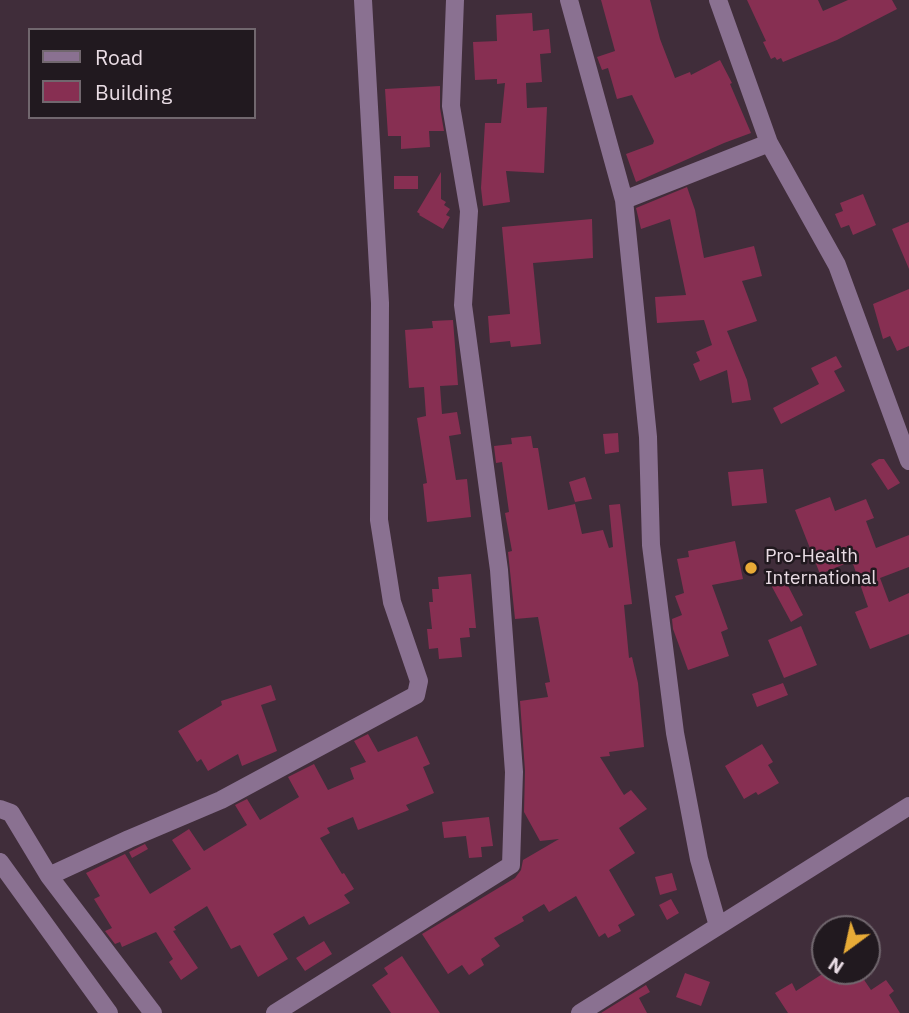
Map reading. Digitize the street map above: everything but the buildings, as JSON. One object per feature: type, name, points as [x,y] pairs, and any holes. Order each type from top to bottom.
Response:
[{"type":"street","points":[[49,876],[221,800],[416,695],[419,681],[392,602],[379,520],[380,303],[363,0]]},
{"type":"street","points":[[275,1013],[511,865],[514,772],[499,570],[463,305],[470,211],[451,106],[455,0]]},
{"type":"street","points":[[569,0],[624,200],[648,437],[651,545],[675,733],[699,859],[718,926]]},
{"type":"street","points":[[718,0],[769,143],[837,265],[909,461]]},
{"type":"street","points":[[624,200],[769,143]]},
{"type":"street","points":[[580,1013],[909,806]]},
{"type":"street","points":[[0,809],[11,813],[49,876],[153,1013]]},
{"type":"street","points":[[0,862],[109,1013]]},
{"type":"place","name":"Pro-Health International","points":[[751,568]]}]
